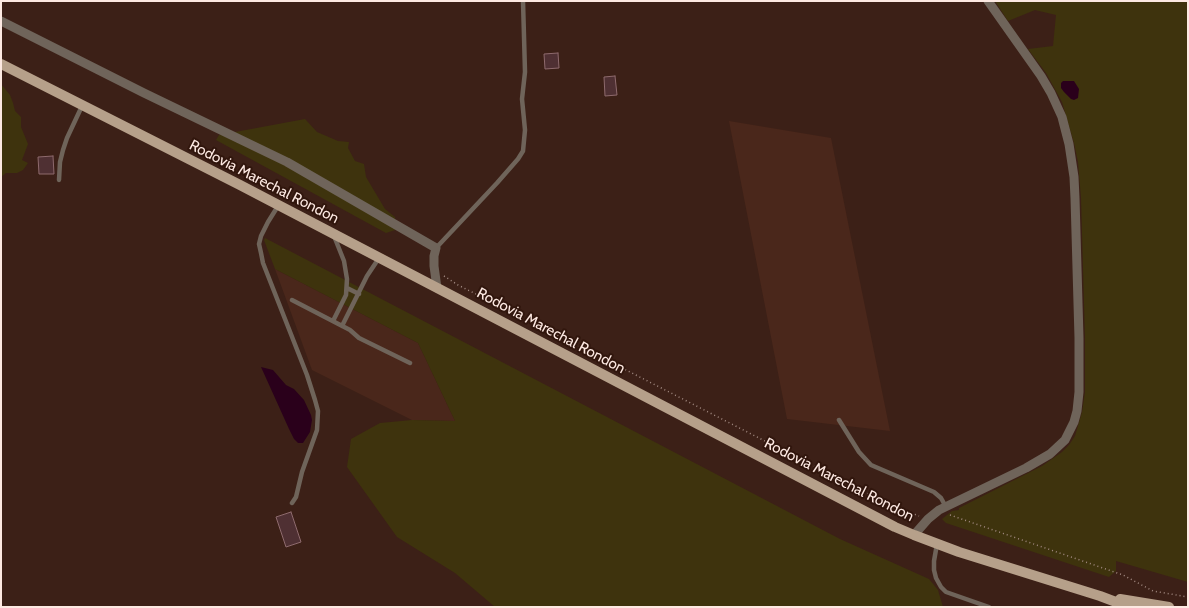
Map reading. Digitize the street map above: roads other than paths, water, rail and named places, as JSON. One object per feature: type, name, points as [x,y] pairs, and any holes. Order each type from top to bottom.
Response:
[{"type":"main road","name":"Rodovia Marechal Rondon","points":[[1,64],[334,234],[872,516],[914,535],[959,552],[1100,596],[1129,607]]},
{"type":"main road","name":"Rodovia Marechal Rondon","points":[[1100,596],[1169,607]]},
{"type":"street","points":[[914,535],[928,519],[943,509],[1026,468],[1058,448],[1066,440],[1077,411],[1079,392],[1079,338],[1075,198],[1074,177],[1069,144],[1062,117],[1051,93],[1041,76],[988,1]]},
{"type":"street","points":[[1,21],[151,97],[287,162],[436,248],[434,266],[437,288]]},
{"type":"lane","points":[[436,248],[497,183],[523,151],[525,130],[522,99],[525,72],[523,1]]},
{"type":"lane","points":[[59,180],[62,150],[82,106]]},
{"type":"lane","points":[[278,206],[261,236],[261,253],[263,263],[309,381],[318,411],[317,430],[302,472],[296,497],[292,503]]},
{"type":"lane","points":[[333,321],[342,304],[347,288],[346,269],[334,234]]},
{"type":"lane","points":[[342,326],[369,272],[379,258]]},
{"type":"lane","points":[[347,288],[359,294]]},
{"type":"lane","points":[[292,300],[350,330],[359,338],[410,363]]},
{"type":"lane","points":[[839,420],[860,452],[871,465],[934,492],[941,498],[943,509]]},
{"type":"lane","points":[[937,544],[934,570],[941,587],[946,592],[989,607]]}]
